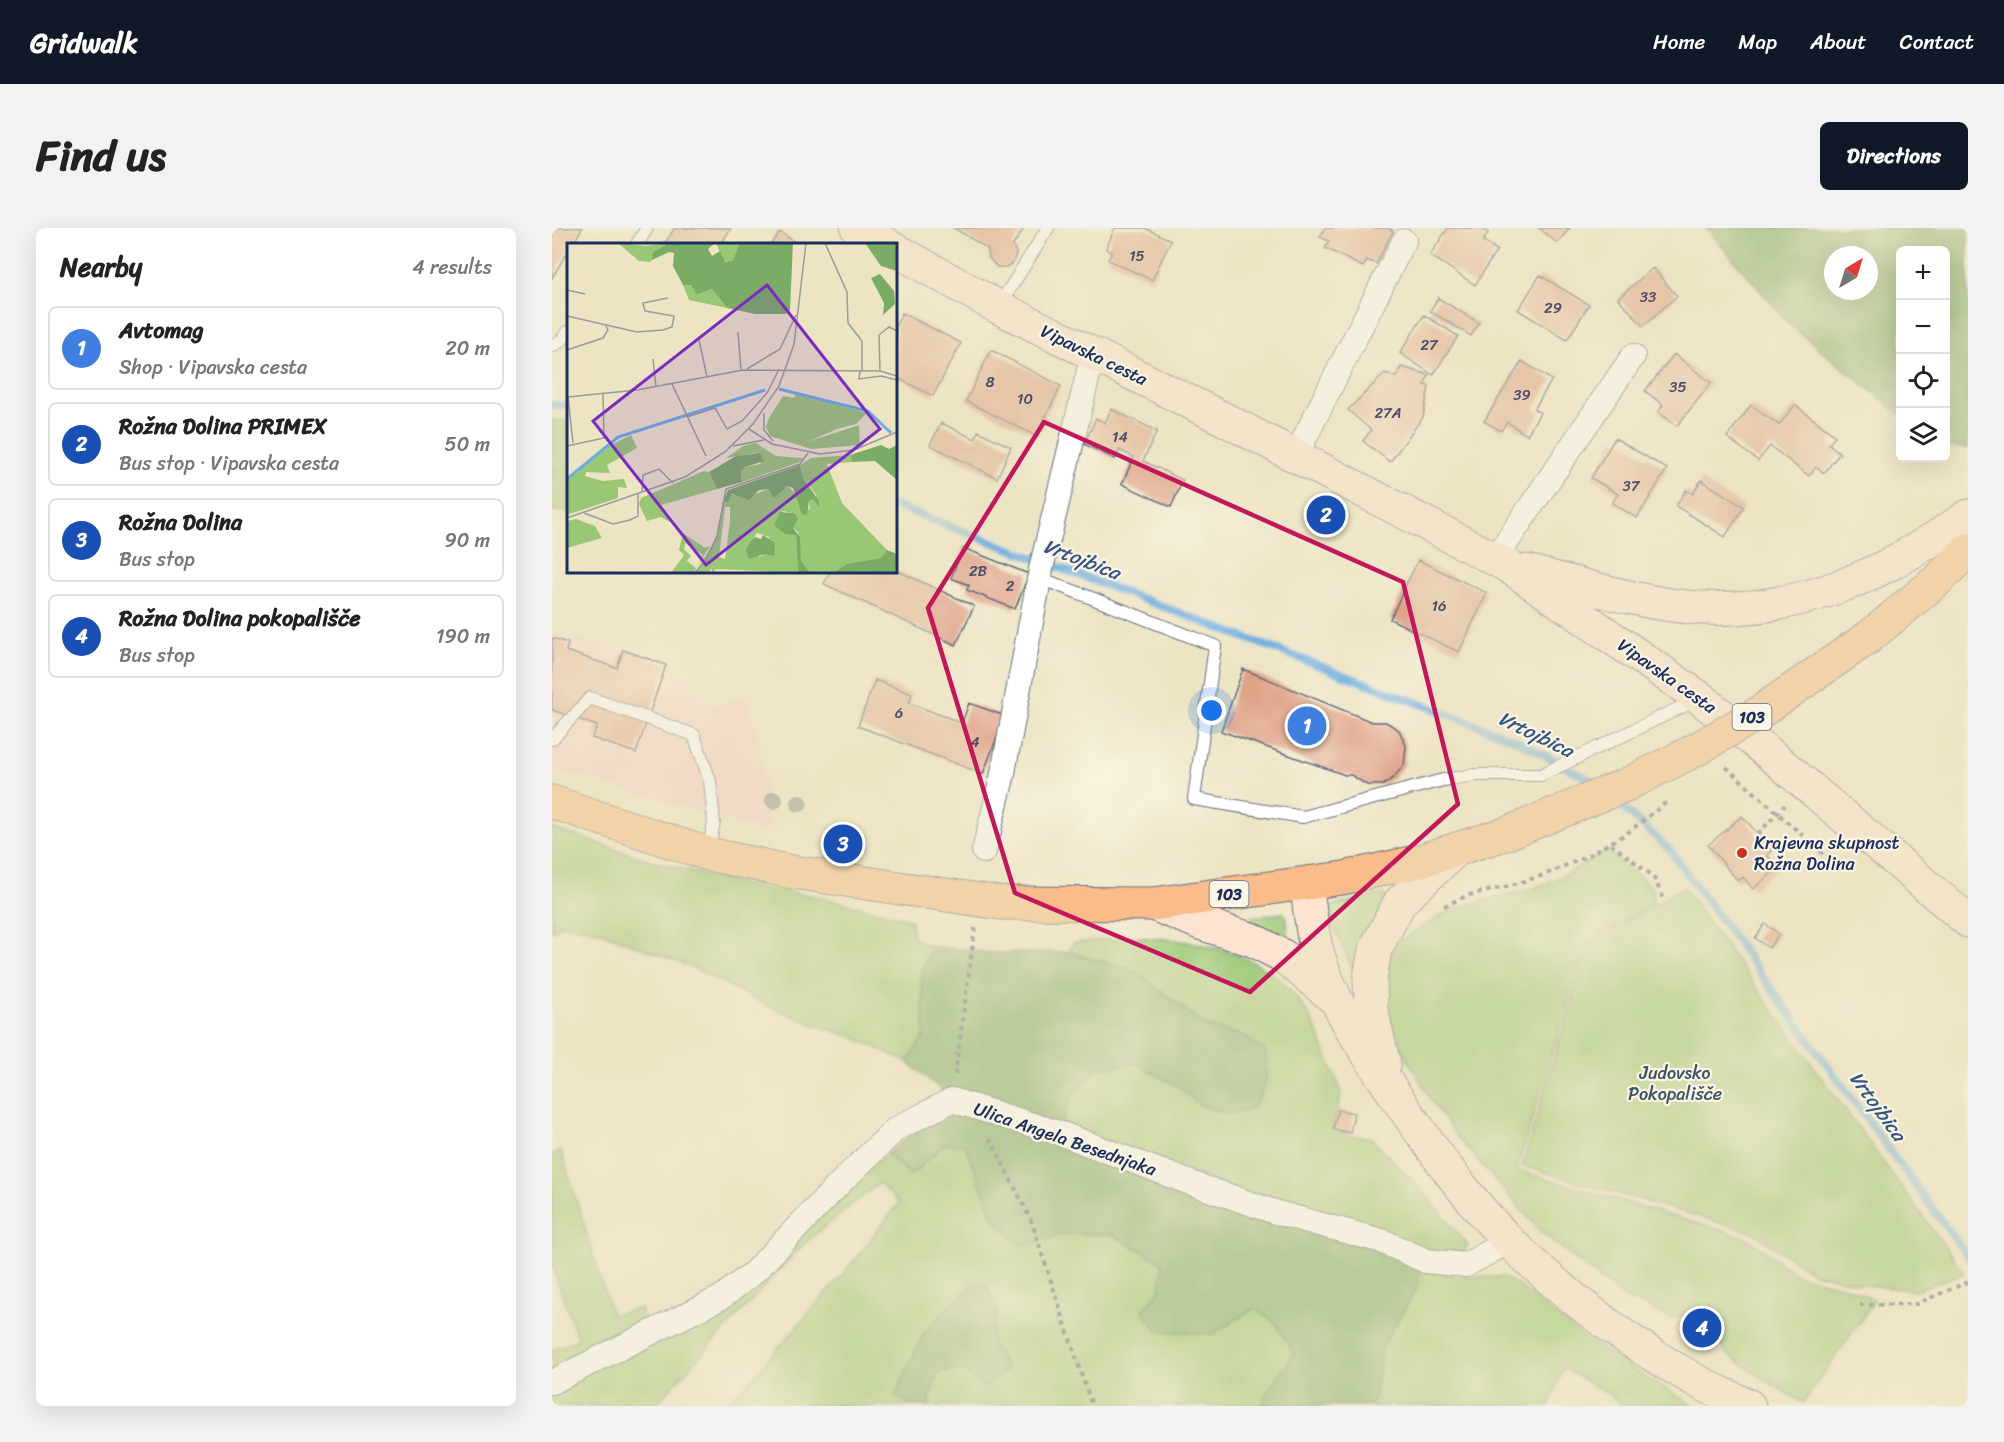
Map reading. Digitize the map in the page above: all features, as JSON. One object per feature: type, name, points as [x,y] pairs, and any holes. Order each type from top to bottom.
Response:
[{"type":"main road","points":[[857,228],[884,243]]},
{"type":"main road","name":"Vipavska cesta","points":[[897,251],[998,307],[1502,563],[1700,698],[1968,921]]},
{"type":"main road","points":[[1502,563],[1634,598],[1701,608],[1780,603],[1822,593],[1863,578],[1901,559],[1968,516]]},
{"type":"main road","name":"103","points":[[552,802],[708,855],[792,872],[1000,903],[1153,904],[1343,878],[1419,861],[1508,834],[1628,784],[1698,749],[1778,700],[1869,638],[1939,579],[1968,550]]},
{"type":"main road","points":[[1388,1084],[1371,1009],[1370,978],[1375,950],[1400,902],[1457,849]]},
{"type":"main road","points":[[1306,884],[1317,950],[1339,1002],[1358,1040],[1447,1169],[1509,1241],[1566,1293],[1635,1342],[1696,1380],[1749,1406]]},
{"type":"main road","points":[[1153,904],[1200,923],[1253,940],[1283,956],[1339,1002]]},
{"type":"street","points":[[1295,457],[1404,241]]},
{"type":"street","points":[[984,851],[1002,778],[1048,542],[1093,354]]},
{"type":"street","points":[[1502,563],[1633,356]]},
{"type":"street","name":"Ulica Angela Besednjaka","points":[[552,1382],[722,1297],[753,1273],[844,1179],[896,1130],[952,1100],[1065,1135],[1188,1182],[1278,1213],[1382,1241],[1426,1261],[1466,1265],[1509,1241]]},
{"type":"lane","points":[[638,243],[647,228]]},
{"type":"lane","points":[[998,307],[1048,228]]},
{"type":"lane","points":[[552,346],[561,341],[567,333]]},
{"type":"lane","points":[[1041,574],[1215,646],[1194,799],[1303,817],[1443,780],[1475,774],[1541,775],[1700,698]]},
{"type":"lane","points":[[552,739],[590,698],[694,735],[710,781],[714,822],[708,855]]},
{"type":"path","points":[[1726,767],[1830,860]]},
{"type":"path","points":[[1758,834],[1792,798]]},
{"type":"path","points":[[1442,907],[1469,895],[1544,875],[1586,857],[1626,834],[1661,805]]},
{"type":"path","points":[[1611,844],[1653,876],[1664,899]]},
{"type":"path","points":[[952,1100],[975,928]]},
{"type":"path","points":[[987,1137],[993,1144],[1031,1220],[1092,1406]]},
{"type":"path","points":[[1860,1305],[1916,1304],[1968,1282]]},
{"type":"highlighted area","points":[[1044,422],[1403,582],[1458,804],[1250,992],[1015,893],[928,608]]},
{"type":"shaded area","points":[[552,634],[673,664],[712,705],[746,697],[757,733],[772,834],[552,768]]},
{"type":"green space","points":[[1706,228],[1968,228],[1968,448],[1950,447],[1950,246],[1896,246],[1896,411],[1792,327]]},
{"type":"green space","points":[[552,420],[567,421],[567,512],[552,511]]},
{"type":"green space","points":[[552,828],[652,861],[745,885],[815,896],[910,919],[914,939],[932,946],[921,971],[925,1035],[907,1062],[853,1037],[812,1024],[764,1004],[694,968],[598,931],[562,924],[552,932]]},
{"type":"green space","points":[[1607,850],[1654,889],[1652,903],[1585,944],[1517,1170],[1747,1238],[1798,1275],[1849,1288],[1875,1300],[1803,1403],[1726,1353],[1706,1317],[1687,1319],[1676,1315],[1671,1319],[1642,1304],[1626,1299],[1542,1233],[1457,1137],[1431,1100],[1398,1042],[1384,1004],[1384,981],[1391,952],[1399,941],[1451,909],[1534,888],[1563,876]]},
{"type":"green space","name":"Judovsko Pokopališče","points":[[1683,887],[1964,1273],[1915,1291],[1866,1285],[1813,1273],[1752,1232],[1522,1166],[1588,945]]},
{"type":"green space","points":[[1384,894],[1386,896],[1355,968],[1352,968],[1326,909],[1330,906]]},
{"type":"green space","points":[[1283,913],[1287,918],[1288,940],[1249,922],[1252,917]]},
{"type":"green space","points":[[1128,937],[1192,943],[1222,950],[1249,960],[1273,974],[1294,994],[1311,1019],[1340,1091],[1341,1097],[1333,1130],[1352,1136],[1370,1137],[1422,1190],[1468,1245],[1461,1256],[1432,1255],[1281,1206],[1062,1125],[1072,1095],[1098,1067],[1136,1063],[1178,1086],[1200,1105],[1229,1114],[1245,1036],[1207,1026],[1133,970],[1067,952],[1074,943]]},
{"type":"green space","points":[[932,946],[995,953],[1067,952],[1133,970],[1207,1026],[1245,1036],[1266,1052],[1266,1082],[1254,1107],[1229,1114],[1200,1105],[1178,1086],[1136,1063],[1098,1068],[1072,1095],[1062,1125],[946,1093],[907,1062],[925,1035],[921,971]]},
{"type":"green space","points":[[954,1111],[1385,1251],[1421,1270],[1415,1291],[1382,1347],[1373,1406],[1262,1406],[1266,1394],[1294,1354],[1276,1324],[1255,1308],[1213,1334],[1158,1331],[1143,1311],[1160,1290],[1163,1263],[1113,1235],[1063,1234],[1023,1246],[995,1221],[965,1145],[945,1144],[911,1175],[887,1154],[929,1121]]},
{"type":"green space","points":[[946,1143],[965,1145],[973,1167],[1023,1245],[1063,1234],[1113,1235],[1164,1263],[1160,1290],[1143,1311],[1213,1334],[1255,1308],[1276,1324],[1294,1354],[1266,1394],[1262,1406],[928,1406],[937,1372],[961,1369],[991,1342],[997,1308],[974,1282],[924,1333],[895,1396],[914,1406],[722,1406],[745,1386],[844,1273],[899,1203],[879,1183],[805,1243],[654,1406],[552,1406],[552,1386],[671,1330],[887,1154],[911,1175]]},
{"type":"green space","points":[[561,1150],[612,1315],[640,1308],[646,1325],[552,1373],[552,1350],[578,1339],[552,1266],[552,1155]]},
{"type":"green space","points":[[1421,1270],[1454,1276],[1503,1277],[1515,1283],[1581,1335],[1643,1376],[1695,1406],[1624,1406],[1604,1391],[1563,1368],[1549,1406],[1373,1406],[1382,1347],[1415,1291]]},
{"type":"green space","points":[[974,1282],[986,1286],[997,1308],[991,1342],[1007,1368],[984,1387],[961,1369],[938,1372],[928,1406],[914,1406],[895,1396],[924,1333]]},
{"type":"building","points":[[552,228],[582,228],[574,243],[567,243],[567,253],[552,278]]},
{"type":"building","points":[[675,228],[731,228],[722,243],[665,243]]},
{"type":"building","points":[[954,228],[1024,228],[1013,245],[1016,253],[1013,263],[1006,267],[997,267],[989,258],[988,249]]},
{"type":"building","points":[[1115,228],[1145,228],[1171,240],[1152,280],[1108,260],[1112,252],[1106,249]]},
{"type":"building","points":[[1325,228],[1388,228],[1393,231],[1376,264],[1367,260],[1363,267],[1325,248],[1329,241],[1320,237]]},
{"type":"building","points":[[1448,228],[1481,228],[1488,233],[1483,241],[1497,250],[1475,285],[1430,255]]},
{"type":"building","points":[[1539,228],[1570,228],[1557,243]]},
{"type":"building","points":[[780,232],[796,243],[772,243]]},
{"type":"building","points":[[1653,268],[1677,296],[1643,326],[1618,298]]},
{"type":"building","points":[[1540,275],[1589,305],[1567,340],[1518,310]]},
{"type":"building","points":[[1438,298],[1479,323],[1471,336],[1430,311]]},
{"type":"building","points":[[902,313],[961,343],[933,396],[897,378],[897,323]]},
{"type":"building","points":[[1424,315],[1458,336],[1433,375],[1400,353]]},
{"type":"building","points":[[991,350],[1061,386],[1036,436],[966,401]]},
{"type":"building","points":[[1674,354],[1711,383],[1677,426],[1658,412],[1663,405],[1645,391]]},
{"type":"building","points":[[1522,361],[1552,380],[1534,409],[1540,413],[1527,435],[1507,422],[1501,431],[1484,421]]},
{"type":"building","points":[[1401,367],[1429,375],[1424,385],[1429,386],[1423,417],[1390,462],[1363,441],[1371,430],[1348,410],[1385,373],[1396,377]]},
{"type":"building","points":[[1751,405],[1779,425],[1795,405],[1835,436],[1829,444],[1840,453],[1824,473],[1816,467],[1809,476],[1770,446],[1758,461],[1727,437]]},
{"type":"building","points":[[1111,409],[1157,431],[1143,461],[1183,480],[1171,507],[1122,484],[1134,457],[1119,450],[1115,459],[1084,444],[1096,418],[1105,423]]},
{"type":"building","points":[[941,423],[975,439],[978,431],[1011,447],[997,478],[930,445]]},
{"type":"building","points":[[1615,438],[1667,469],[1637,518],[1612,503],[1618,494],[1591,478]]},
{"type":"building","points":[[1701,480],[1744,507],[1725,537],[1676,506],[1686,490],[1693,494]]},
{"type":"building","points":[[963,548],[1029,574],[1015,609],[967,590],[969,585],[951,578]]},
{"type":"building","points":[[1418,560],[1487,593],[1459,652],[1390,619]]},
{"type":"building","points":[[897,570],[974,606],[956,645],[824,584],[830,573],[897,573]]},
{"type":"building","points":[[552,638],[568,643],[566,651],[617,668],[623,650],[666,665],[636,753],[592,738],[597,726],[552,710]]},
{"type":"building","points":[[1243,669],[1372,722],[1386,722],[1399,730],[1406,746],[1404,765],[1393,778],[1383,785],[1367,785],[1351,775],[1345,775],[1221,731]]},
{"type":"building","points":[[875,680],[912,694],[909,703],[962,723],[969,703],[1005,716],[983,774],[858,726]]},
{"type":"building","name":"Krajevna skupnost Rožna Dolina","points":[[1742,816],[1772,850],[1767,855],[1778,868],[1753,889],[1743,877],[1738,881],[1708,845]]},
{"type":"building","points":[[1765,924],[1779,934],[1769,948],[1755,938]]},
{"type":"building","points":[[1338,1110],[1354,1113],[1350,1133],[1333,1129]]},
{"type":"building","points":[[1707,1319],[1711,1334],[1697,1338],[1693,1324]]},
{"type":"waterway","name":"Vrtojbica","points":[[552,405],[567,405]]},
{"type":"waterway","name":"Vrtojbica","points":[[897,506],[1516,740],[1601,788]]},
{"type":"waterway","name":"Vrtojbica","points":[[1612,798],[1669,849],[1968,1257]]},
{"type":"place","name":"Rožna Dolina PRIMEX","points":[[1326,515]]},
{"type":"place","name":"Avtomag","points":[[1307,726]]},
{"type":"place","name":"Rožna Dolina","points":[[843,844]]},
{"type":"place","name":"Krajevna skupnost Rožna Dolina","points":[[1742,853]]},
{"type":"place","name":"Rožna Dolina pokopališče","points":[[1702,1328]]}]
